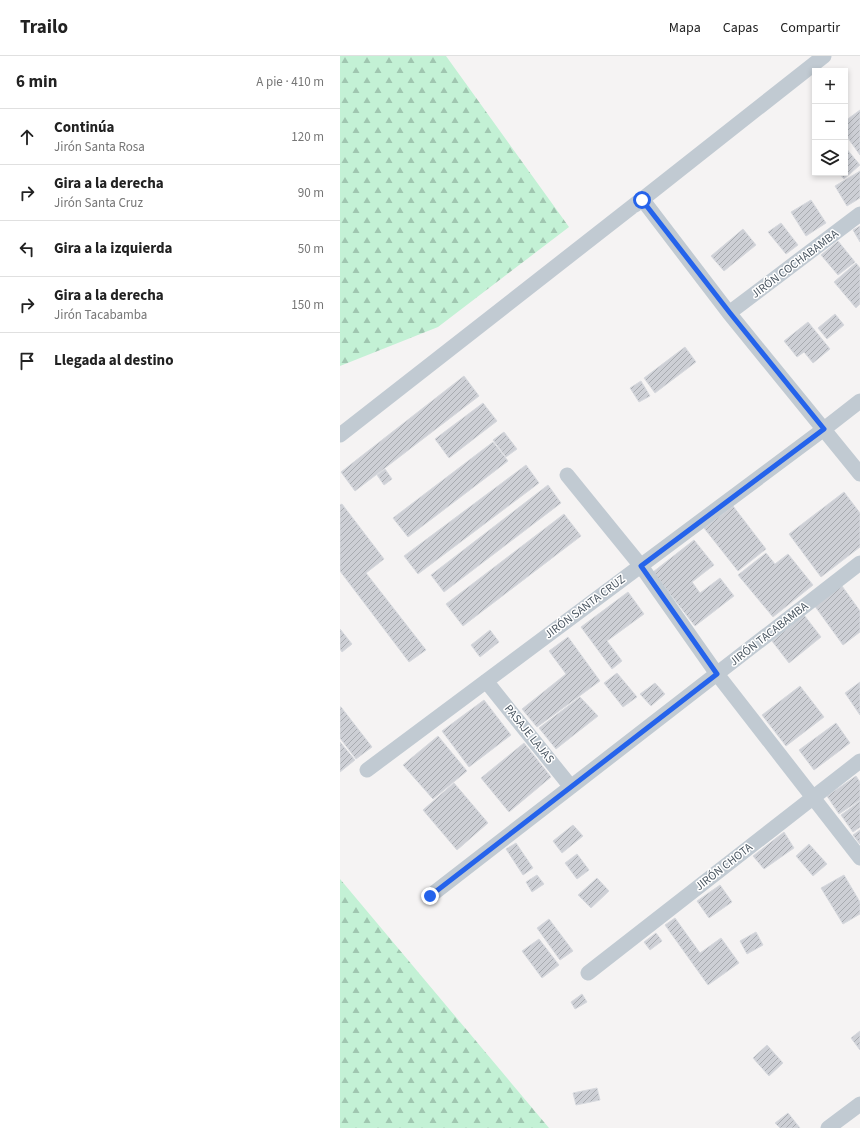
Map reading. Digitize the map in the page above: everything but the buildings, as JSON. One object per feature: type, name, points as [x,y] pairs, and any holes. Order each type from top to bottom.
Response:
[{"type":"street","points":[[340,435],[824,56]]},
{"type":"street","points":[[642,200],[730,313],[860,474]]},
{"type":"street","points":[[340,430],[642,200]]},
{"type":"street","name":"JIRÓN COCHABAMBA","points":[[730,313],[860,214]]},
{"type":"street","name":"JIRÓN SANTA CRUZ","points":[[367,770],[860,401]]},
{"type":"street","points":[[567,475],[641,566],[717,674],[860,858]]},
{"type":"street","name":"JIRÓN TACABAMBA","points":[[430,896],[860,563]]},
{"type":"street","name":"PASAJE LAJAS","points":[[486,681],[571,787]]},
{"type":"street","name":"JIRÓN CHOTA","points":[[588,973],[860,761]]},
{"type":"street","points":[[828,1128],[860,1104]]},
{"type":"green space","points":[[340,56],[446,56],[569,227],[438,327],[340,366]]},
{"type":"green space","points":[[340,879],[549,1128],[340,1128]]},
{"type":"route","points":[[430,896],[717,674],[641,566],[824,429],[730,313],[642,200]]}]
